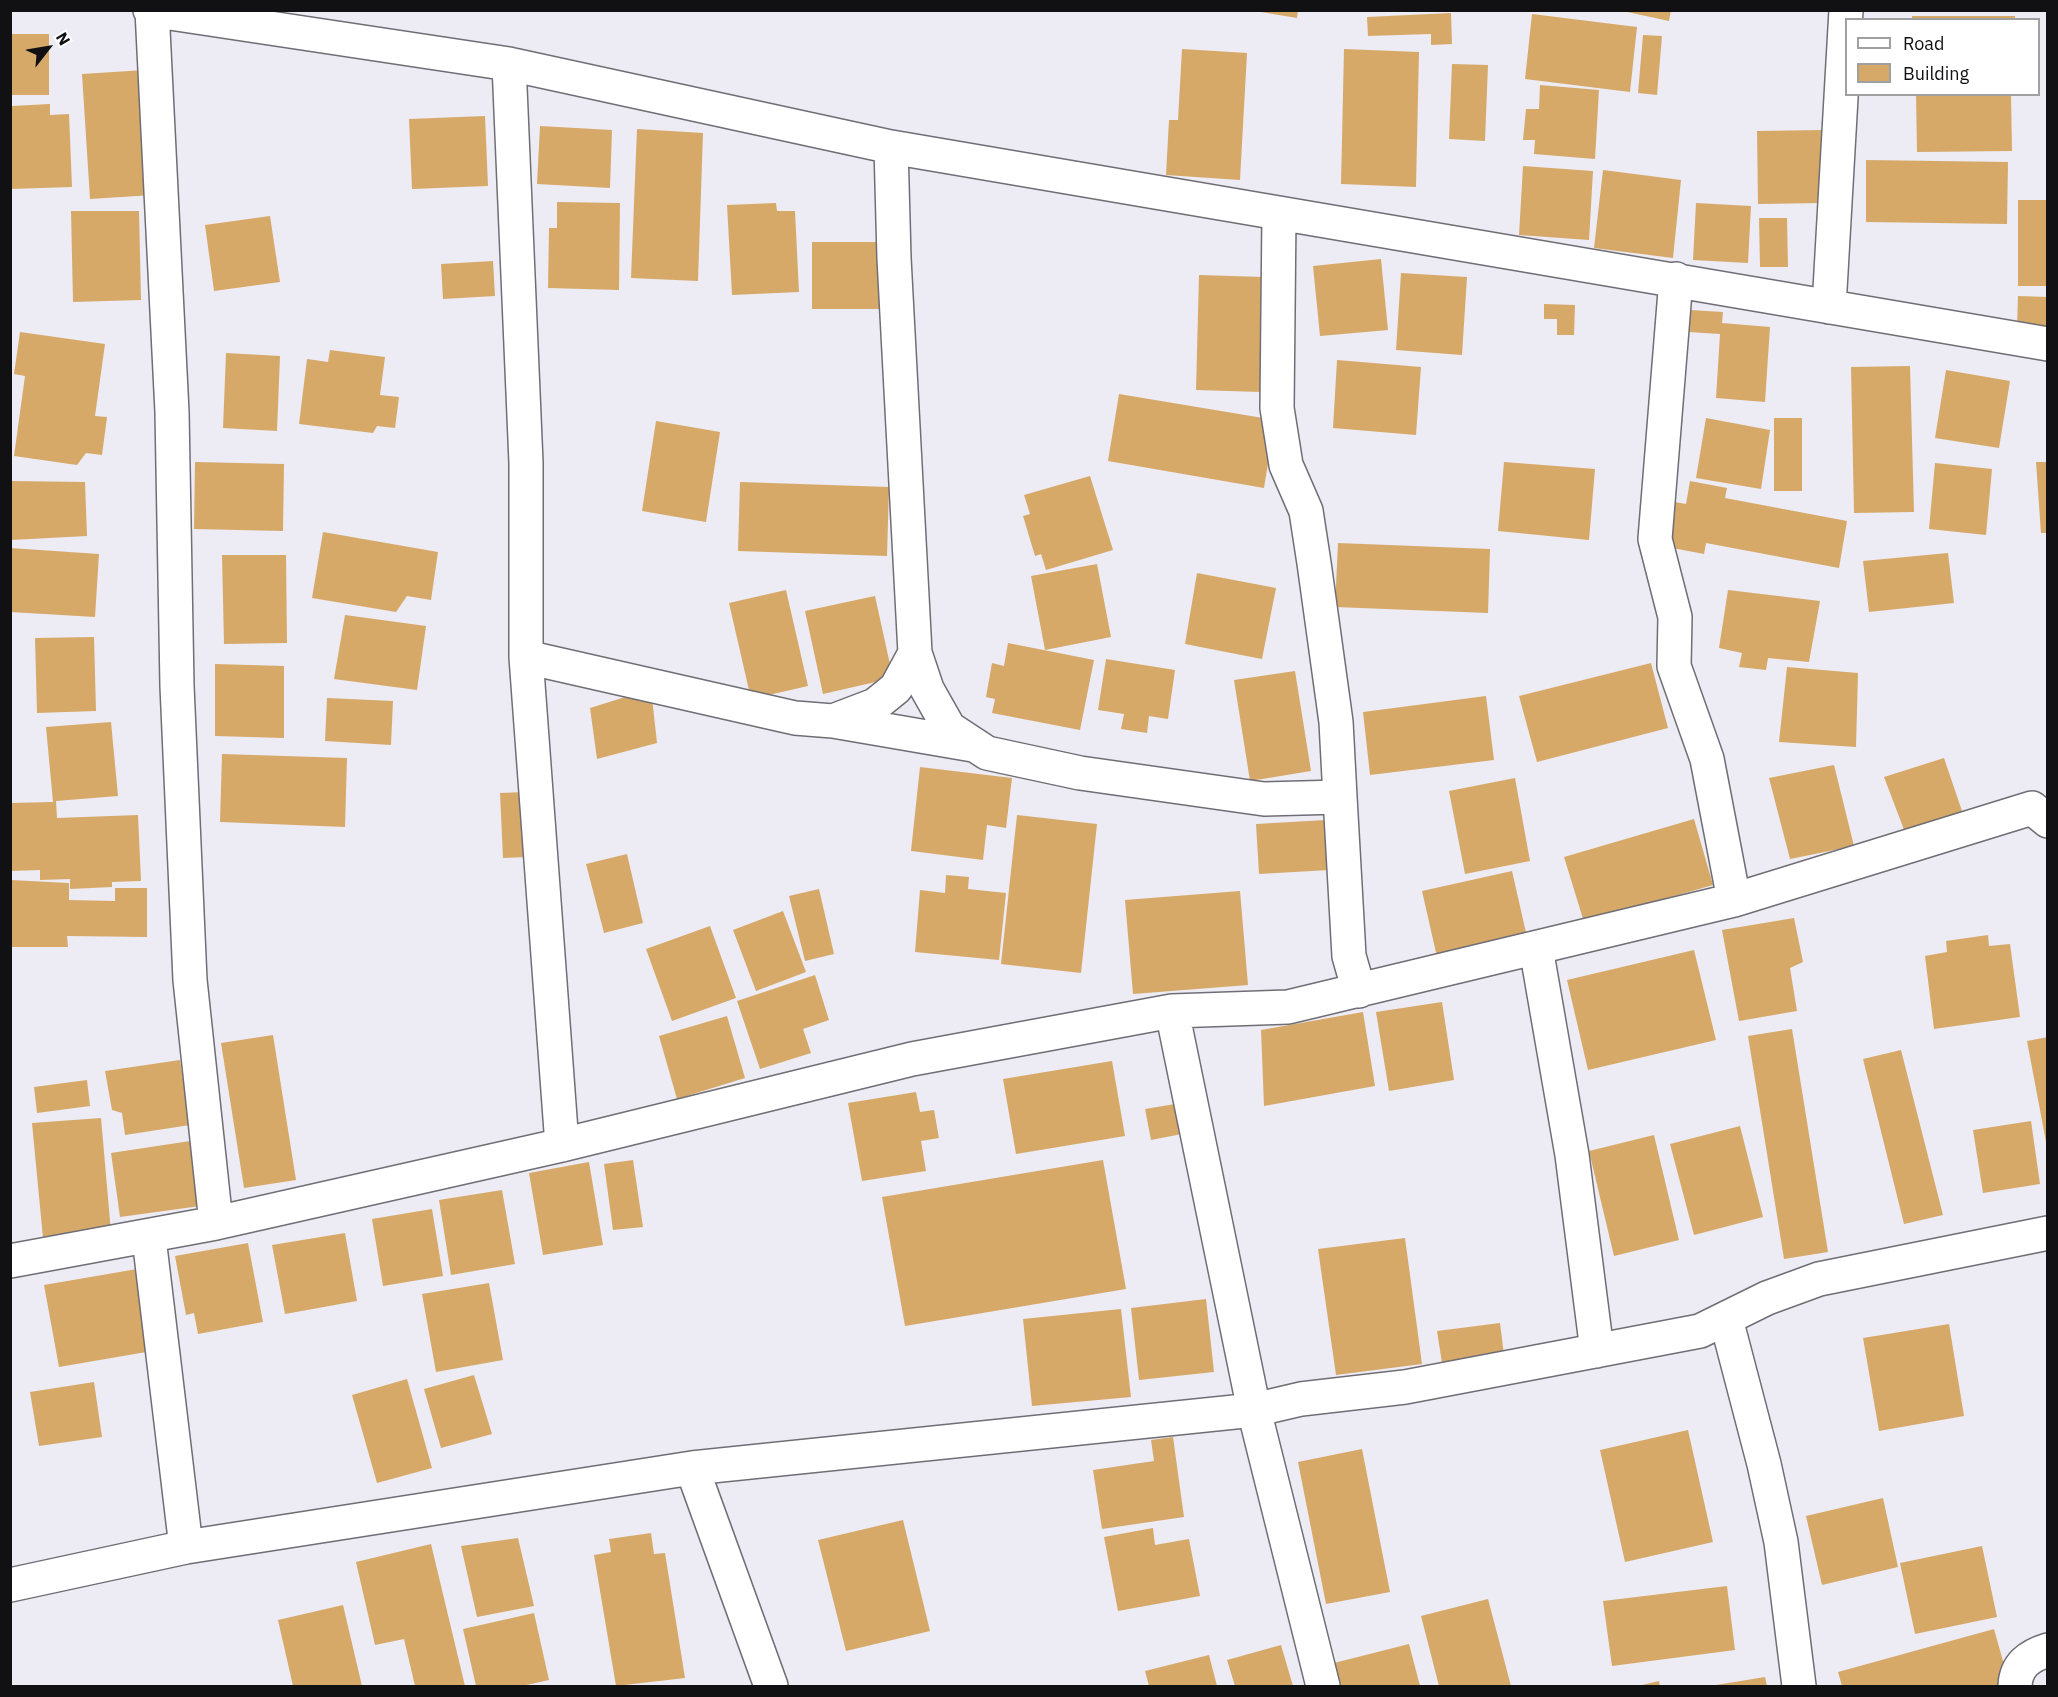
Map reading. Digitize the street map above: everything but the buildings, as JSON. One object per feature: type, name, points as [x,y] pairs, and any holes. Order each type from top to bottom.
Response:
[{"type":"street","points":[[216,1223],[190,980],[177,686],[172,412],[151,11],[509,64],[891,147],[2048,344]]},
{"type":"street","points":[[1829,307],[1845,27]]},
{"type":"street","points":[[509,64],[526,463],[526,657],[562,1145]]},
{"type":"street","points":[[891,147],[894,258],[915,653],[927,689],[949,728],[987,753],[1080,773],[1264,799],[1340,798]]},
{"type":"street","points":[[1279,214],[1277,408],[1286,465],[1306,511],[1314,563],[1336,722],[1349,956],[1359,991]]},
{"type":"street","points":[[1676,279],[1655,539],[1676,616],[1674,666],[1707,759],[1734,900]]},
{"type":"street","points":[[833,721],[875,705],[896,687],[915,653]]},
{"type":"street","points":[[526,657],[795,718],[833,721],[975,745]]},
{"type":"street","points":[[10,1261],[149,1238],[216,1223],[562,1145],[912,1059],[1172,1011],[1288,1007],[1734,900],[2032,808],[2048,821]]},
{"type":"street","points":[[1536,948],[1572,1155],[1597,1351]]},
{"type":"street","points":[[1172,1011],[1254,1410],[1323,1686]]},
{"type":"street","points":[[10,1585],[186,1547],[692,1468],[1254,1410],[1301,1400],[1405,1387],[1700,1331],[1767,1298],[1819,1279],[2048,1233]]},
{"type":"street","points":[[149,1238],[186,1547]]},
{"type":"street","points":[[1726,1319],[1764,1464],[1781,1542],[1799,1686]]},
{"type":"street","points":[[692,1468],[764,1685]]},
{"type":"street","points":[[2015,1686],[2015,1677],[2029,1656],[2048,1650]]}]
